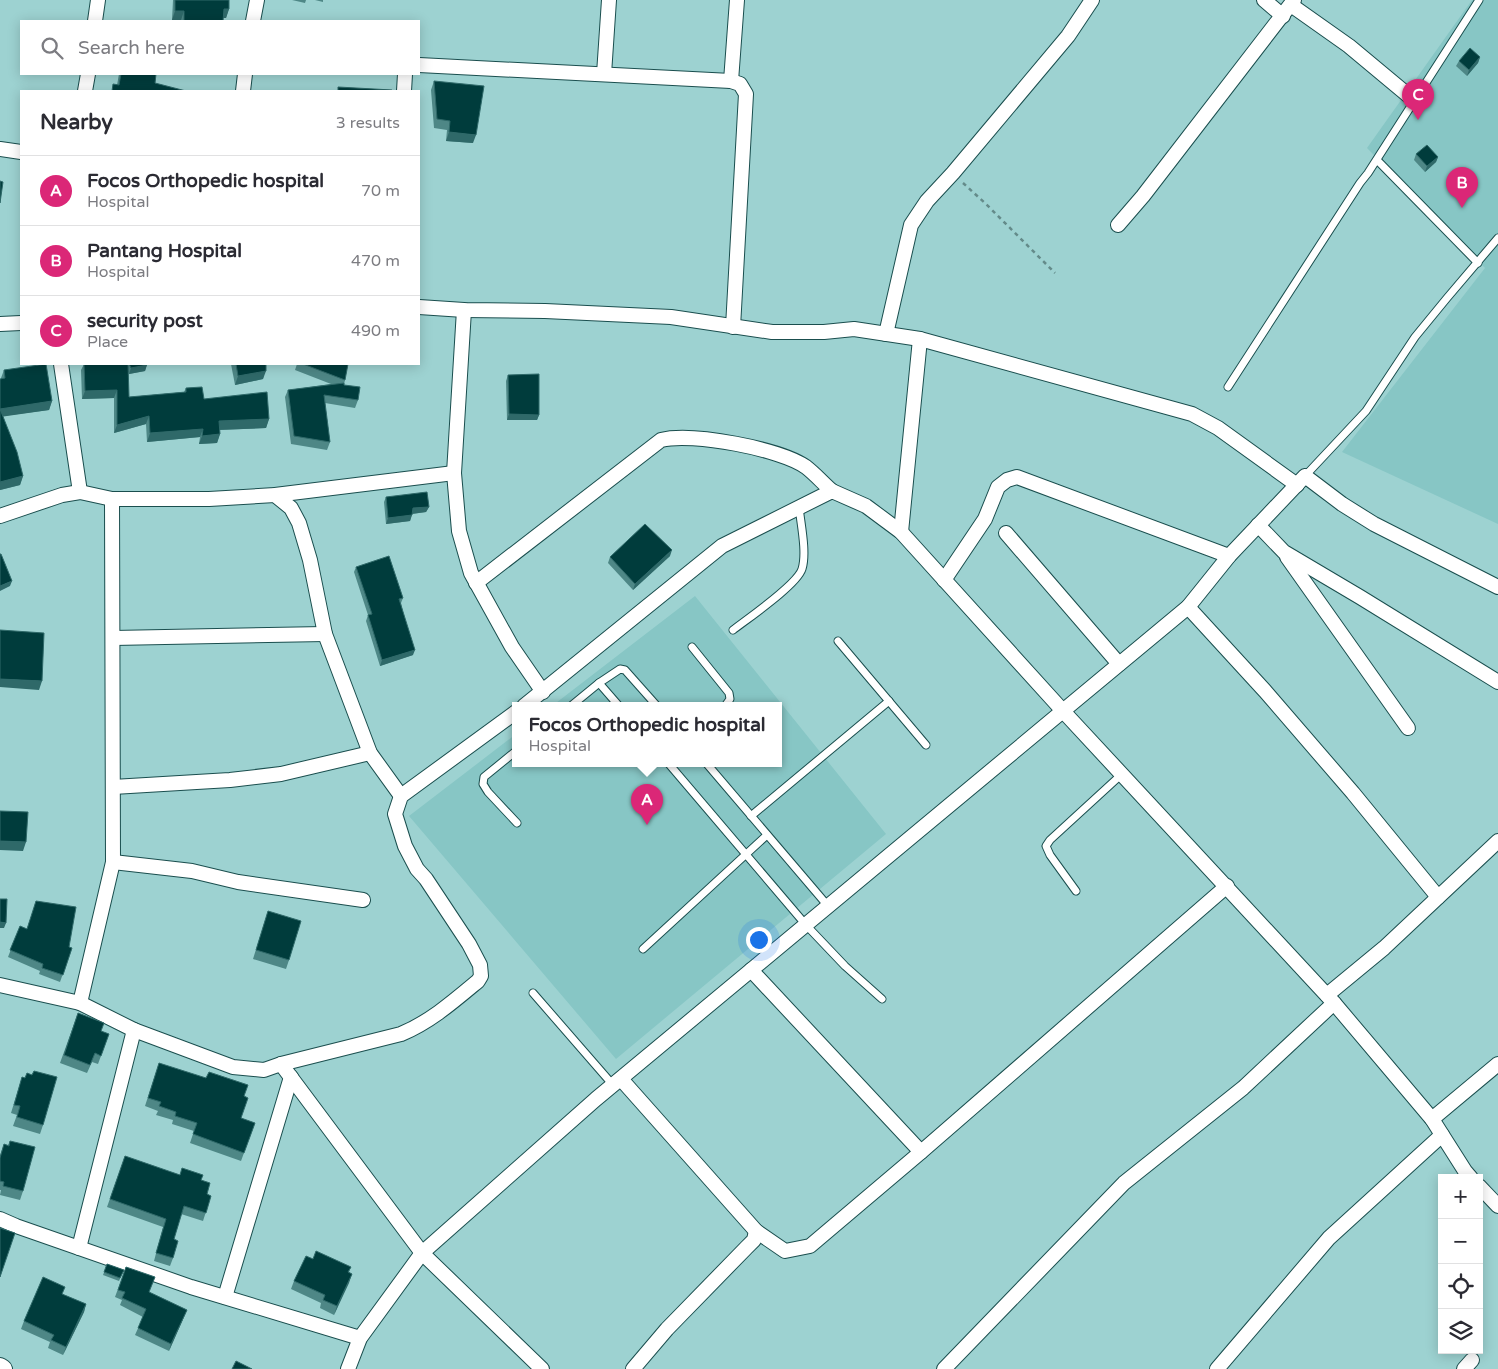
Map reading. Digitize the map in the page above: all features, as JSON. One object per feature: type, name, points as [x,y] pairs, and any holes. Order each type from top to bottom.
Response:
[{"type":"street","points":[[95,20],[98,0]]},
{"type":"street","points":[[254,20],[257,0]]},
{"type":"street","points":[[604,74],[609,0]]},
{"type":"street","points":[[731,82],[737,0]]},
{"type":"street","points":[[886,334],[910,225],[927,201],[953,173],[1068,36],[1092,0]]},
{"type":"street","points":[[1264,0],[1289,7],[1349,46],[1415,101]]},
{"type":"street","points":[[1118,225],[1149,188],[1289,7]]},
{"type":"street","points":[[420,65],[604,74],[740,84],[746,94],[733,327]]},
{"type":"street","points":[[85,90],[88,75]]},
{"type":"street","points":[[243,90],[245,75]]},
{"type":"street","points":[[404,90],[405,75]]},
{"type":"street","points":[[0,149],[20,152]]},
{"type":"street","points":[[420,307],[671,317],[772,332],[854,329],[920,339],[1192,414],[1374,524],[1498,587]]},
{"type":"street","points":[[464,310],[454,473],[459,531],[471,573],[476,583],[512,647],[543,692]]},
{"type":"street","points":[[0,324],[20,323]]},
{"type":"street","points":[[902,532],[920,339]]},
{"type":"street","points":[[61,365],[80,492]]},
{"type":"street","points":[[476,583],[661,440],[674,437],[747,446],[789,459],[806,467],[832,491],[866,506],[902,532],[1063,711],[1331,999],[1432,1119],[1468,1174]]},
{"type":"street","points":[[0,516],[62,495],[80,492],[112,499],[210,500],[275,496],[454,473]]},
{"type":"street","points":[[944,580],[985,519],[998,487],[1007,480],[1017,477],[1229,556]]},
{"type":"street","points":[[348,1369],[360,1338],[422,1253],[617,1082],[1188,607],[1229,556],[1301,480]]},
{"type":"street","points":[[529,702],[722,546],[832,491]]},
{"type":"street","points":[[275,496],[291,508],[299,523],[310,560],[324,634],[370,753],[401,796]]},
{"type":"street","points":[[80,1003],[113,862],[112,499]]},
{"type":"street","points":[[1258,525],[1284,552],[1408,728]]},
{"type":"street","points":[[1006,533],[1119,664]]},
{"type":"street","points":[[1284,552],[1498,682]]},
{"type":"street","points":[[1188,607],[1290,720],[1438,897]]},
{"type":"street","points":[[112,638],[324,634]]},
{"type":"street","points":[[0,985],[80,1003],[134,1030],[233,1067],[264,1070],[401,1034],[416,1028],[444,1010],[478,981],[481,976],[480,964],[426,879],[417,869],[405,846],[395,814],[401,796],[512,715]]},
{"type":"street","points":[[113,787],[230,780],[281,774],[370,753]]},
{"type":"street","points":[[944,1369],[1124,1183],[1243,1088],[1331,999],[1498,841]]},
{"type":"street","points":[[113,862],[192,871],[238,882],[363,900]]},
{"type":"street","points":[[617,1082],[756,1232],[785,1251],[810,1246],[1227,886]]},
{"type":"street","points":[[751,970],[921,1152]]},
{"type":"street","points":[[79,1248],[134,1030]]},
{"type":"street","points":[[281,1064],[422,1253],[542,1369]]},
{"type":"street","points":[[1432,1119],[1498,1064]]},
{"type":"street","points":[[225,1297],[291,1078]]},
{"type":"street","points":[[1217,1369],[1330,1238],[1442,1135]]},
{"type":"street","points":[[1483,1190],[1498,1206]]},
{"type":"street","points":[[0,1219],[190,1287],[360,1338]]},
{"type":"street","points":[[633,1369],[667,1329],[754,1240],[756,1232]]},
{"type":"lane","points":[[1228,387],[1479,0]]},
{"type":"lane","points":[[1377,160],[1478,263]]},
{"type":"lane","points":[[1301,480],[1366,411],[1415,337],[1498,238]]},
{"type":"lane","points":[[733,630],[792,583],[802,571],[804,559],[799,507]]},
{"type":"lane","points":[[838,641],[926,745]]},
{"type":"lane","points":[[692,648],[729,693],[730,699],[728,702]]},
{"type":"lane","points":[[576,702],[620,669],[626,670],[654,702]]},
{"type":"lane","points":[[599,683],[616,702]]},
{"type":"lane","points":[[751,816],[889,701]]},
{"type":"lane","points":[[512,754],[484,777],[483,784],[516,823]]},
{"type":"lane","points":[[673,767],[806,925],[845,966],[882,999]]},
{"type":"lane","points":[[709,767],[828,906]]},
{"type":"lane","points":[[1076,891],[1050,855],[1046,846],[1050,840],[1122,774]]},
{"type":"lane","points":[[643,949],[767,835]]},
{"type":"lane","points":[[534,994],[617,1082]]},
{"type":"path","points":[[953,173],[1055,273]]},
{"type":"shaded area","points":[[1472,0],[1498,0],[1498,524],[1342,452],[1485,268],[1367,148]]},
{"type":"shaded area","points":[[695,596],[780,702],[557,702]]},
{"type":"shaded area","points":[[782,704],[886,834],[616,1059],[409,816],[512,737],[512,767],[782,767]]},
{"type":"building","points":[[175,0],[229,0],[229,9],[224,9],[223,20],[184,20],[184,11],[175,11]]},
{"type":"building","points":[[1470,48],[1480,57],[1469,70],[1459,61]]},
{"type":"building","points":[[121,75],[156,75],[155,83],[182,90],[112,90],[113,84],[119,85]]},
{"type":"building","points":[[434,81],[484,86],[476,135],[449,132],[450,121],[437,119]]},
{"type":"building","points":[[338,87],[392,90],[338,90]]},
{"type":"building","points":[[1427,145],[1438,157],[1427,166],[1416,154]]},
{"type":"building","points":[[0,181],[3,182],[0,203]]},
{"type":"building","points":[[46,365],[52,401],[0,409],[0,379],[5,378],[4,370]]},
{"type":"building","points":[[84,365],[128,365],[129,397],[186,392],[186,388],[202,387],[204,399],[267,392],[269,419],[219,421],[220,434],[202,436],[203,429],[150,433],[149,416],[117,425],[117,390],[85,391]]},
{"type":"building","points":[[130,365],[147,365],[131,368]]},
{"type":"building","points":[[236,365],[266,365],[266,371],[238,376]]},
{"type":"building","points":[[306,365],[348,365],[345,380]]},
{"type":"building","points":[[539,374],[539,415],[509,414],[508,375]]},
{"type":"building","points":[[344,383],[344,385],[360,387],[358,400],[324,395],[330,442],[294,436],[288,390]]},
{"type":"building","points":[[0,409],[17,452],[23,476],[0,482]]},
{"type":"building","points":[[427,492],[429,507],[413,508],[412,515],[388,518],[386,497]]},
{"type":"building","points":[[645,524],[672,550],[635,584],[610,557]]},
{"type":"building","points":[[0,554],[12,581],[0,586]]},
{"type":"building","points":[[389,556],[403,598],[399,599],[415,650],[382,660],[368,615],[372,614],[356,567]]},
{"type":"building","points":[[0,630],[44,633],[42,681],[0,679]]},
{"type":"building","points":[[0,811],[28,812],[26,842],[0,841]]},
{"type":"building","points":[[0,899],[7,899],[6,923],[0,922]]},
{"type":"building","points":[[36,901],[76,907],[69,947],[72,948],[63,975],[42,968],[43,964],[10,950],[20,926],[27,929]]},
{"type":"building","points":[[268,911],[301,921],[289,960],[256,950]]},
{"type":"building","points":[[78,1013],[104,1023],[101,1031],[109,1034],[101,1056],[95,1053],[90,1065],[64,1055]]},
{"type":"building","points":[[159,1063],[206,1078],[209,1072],[248,1085],[244,1096],[248,1098],[241,1118],[255,1123],[244,1153],[193,1134],[197,1123],[175,1116],[176,1112],[159,1106],[161,1102],[148,1098]]},
{"type":"building","points":[[34,1071],[57,1077],[43,1125],[17,1117],[20,1106],[14,1105],[22,1077],[25,1078],[27,1073],[32,1075]]},
{"type":"building","points":[[10,1141],[35,1147],[23,1191],[3,1186],[4,1182],[0,1181],[0,1158],[4,1144],[9,1146]]},
{"type":"building","points":[[125,1156],[180,1175],[182,1168],[203,1175],[201,1180],[210,1183],[207,1194],[211,1196],[206,1213],[184,1206],[174,1239],[178,1241],[173,1258],[156,1253],[166,1219],[110,1199]]},
{"type":"building","points":[[0,1228],[15,1233],[0,1277]]},
{"type":"building","points":[[316,1251],[351,1267],[348,1272],[352,1274],[337,1306],[323,1300],[325,1295],[294,1281],[306,1256],[313,1259]]},
{"type":"building","points":[[107,1264],[124,1270],[120,1278],[104,1272]]},
{"type":"building","points":[[126,1267],[155,1277],[149,1292],[187,1310],[171,1344],[138,1328],[146,1309],[122,1298],[125,1292],[118,1290]]},
{"type":"building","points":[[43,1277],[65,1287],[62,1294],[86,1304],[66,1347],[51,1340],[54,1335],[24,1321]]},
{"type":"building","points":[[236,1361],[252,1369],[232,1369]]},
{"type":"place","name":"security post","points":[[1418,120]]},
{"type":"place","name":"Pantang Hospital","points":[[1462,208]]},
{"type":"place","name":"Focos Orthopedic hospital","points":[[647,825]]}]
